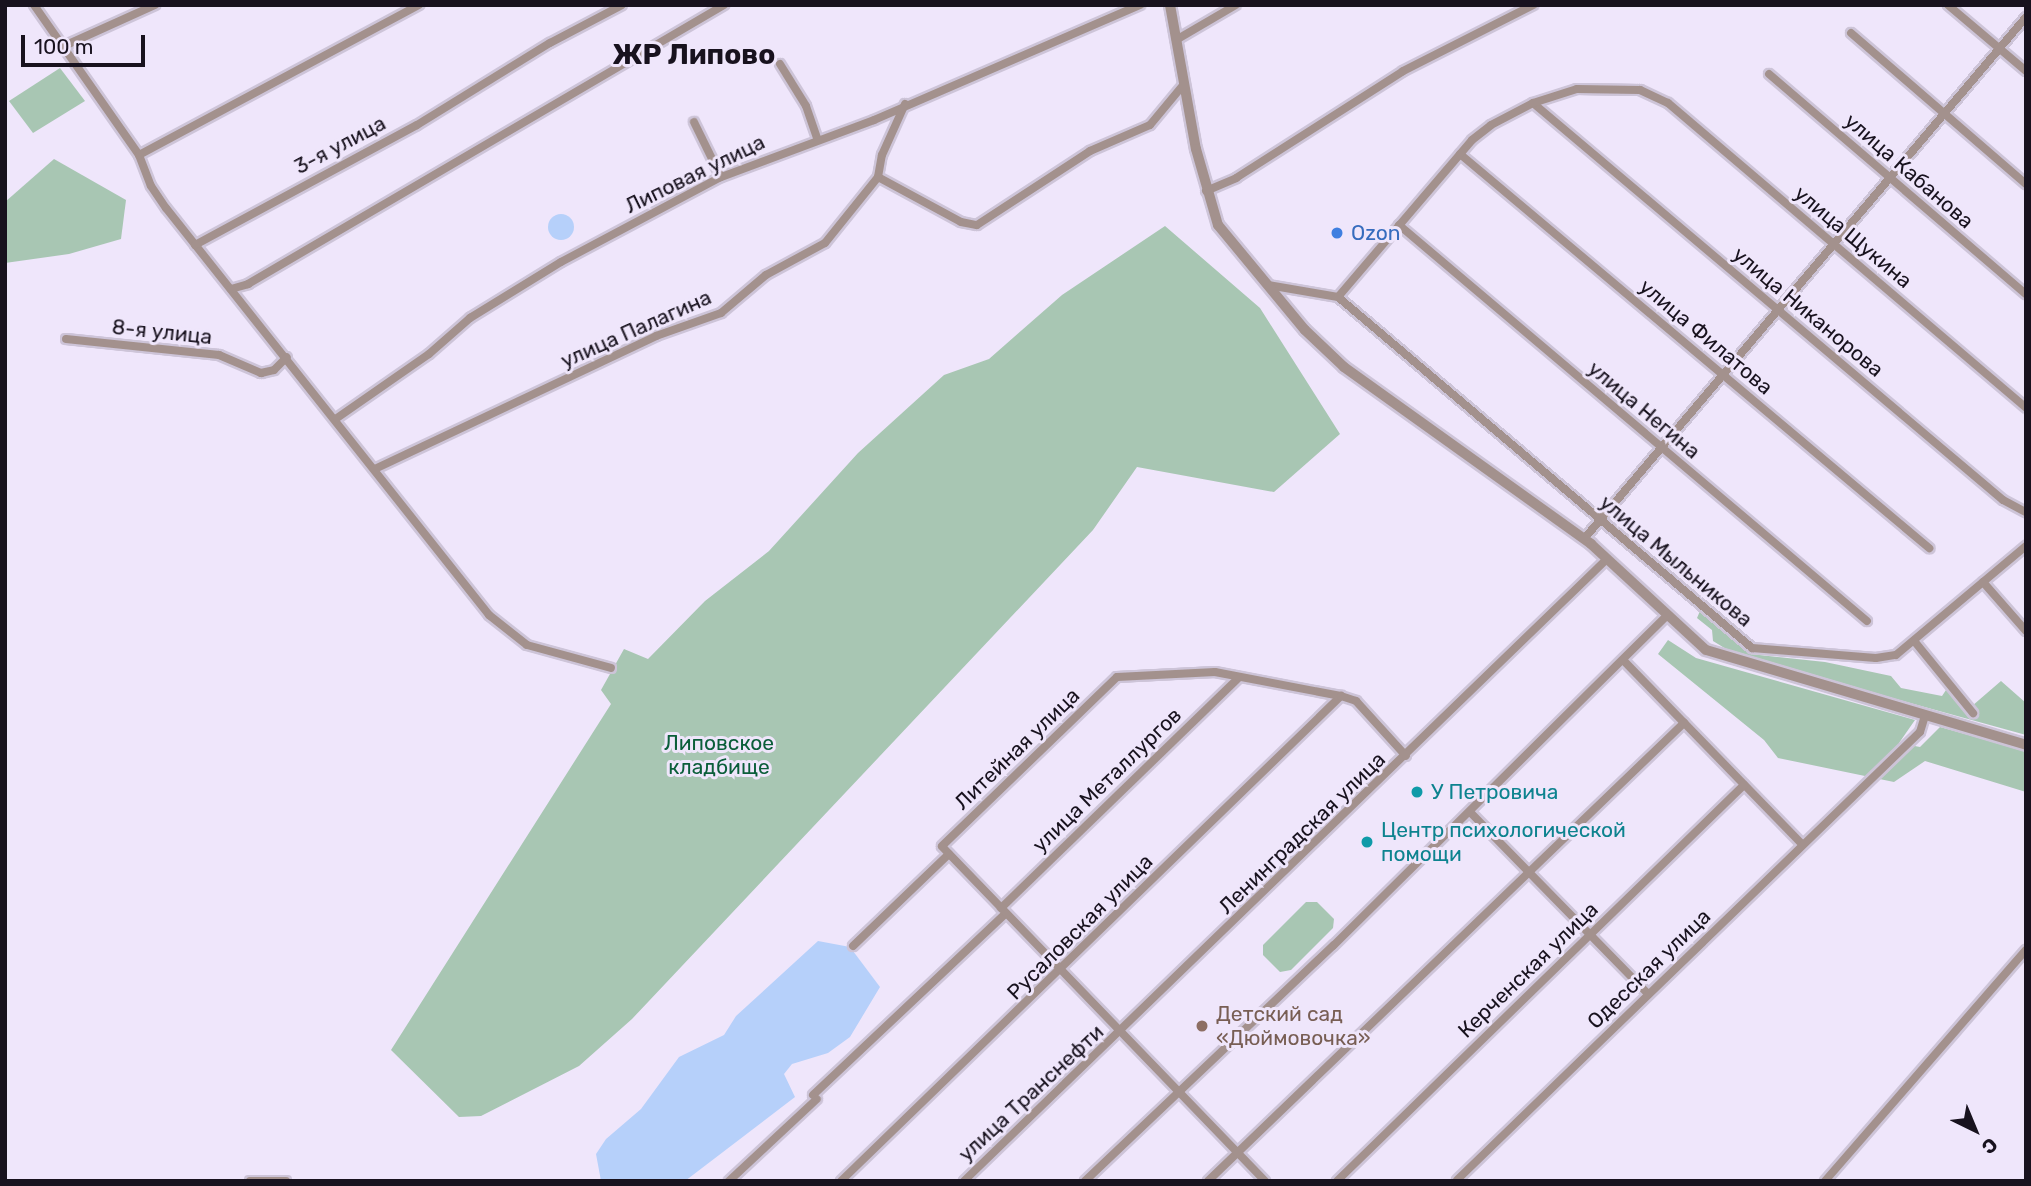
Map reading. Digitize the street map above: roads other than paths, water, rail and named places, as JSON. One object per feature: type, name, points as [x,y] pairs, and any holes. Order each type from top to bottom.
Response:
[{"type":"street","points":[[34,5],[139,155],[151,186],[195,245],[337,418],[500,626],[539,649],[611,668]]},
{"type":"street","points":[[64,46],[155,5]]},
{"type":"street","points":[[139,155],[419,5]]},
{"type":"street","name":"3-я улица","points":[[195,245],[622,5]]},
{"type":"street","points":[[231,289],[248,284],[724,5]]},
{"type":"street","name":"Липовая улица","points":[[337,418],[492,304],[561,262],[722,177],[817,138],[874,120],[905,104],[1140,5]]},
{"type":"street","points":[[1170,5],[1206,191],[1223,233],[1321,347],[1367,385],[1584,539],[1706,650],[1730,660],[2026,745]]},
{"type":"street","points":[[1176,40],[1237,5]]},
{"type":"street","points":[[1206,191],[1222,185],[1368,92],[1533,5]]},
{"type":"street","points":[[1948,5],[2026,71]]},
{"type":"street","points":[[1584,539],[2026,17]]},
{"type":"street","points":[[1851,33],[2026,184]]},
{"type":"street","points":[[780,64],[806,106],[817,138]]},
{"type":"street","name":"улица Кабанова","points":[[1769,74],[2026,294]]},
{"type":"street","points":[[878,177],[961,222],[976,225],[1090,151],[1150,125],[1184,84]]},
{"type":"street","name":"улица Щукина","points":[[1533,103],[1589,88],[1656,94],[2026,408]]},
{"type":"street","points":[[1266,284],[1291,292],[1338,297],[1460,154],[1491,125],[1533,103]]},
{"type":"street","name":"улица Никанорова","points":[[1533,103],[2003,500],[2026,512]]},
{"type":"street","name":"улица Палагина","points":[[375,469],[656,336],[720,313],[766,275],[825,243],[878,177],[882,155],[905,104]]},
{"type":"street","points":[[694,122],[722,177]]},
{"type":"street","name":"улица Филатова","points":[[1460,154],[1929,548]]},
{"type":"street","name":"улица Негина","points":[[1399,225],[1867,621]]},
{"type":"street","points":[[1281,303],[1291,292]]},
{"type":"street","name":"улица Мыльникова","points":[[1338,297],[1752,648],[1876,658],[1896,655],[1915,642],[2026,546]]},
{"type":"street","name":"8-я улица","points":[[66,339],[219,355],[261,373],[274,370],[288,357]]},
{"type":"street","name":"Ленинградская улица","points":[[1122,1031],[1608,559]]},
{"type":"street","points":[[1983,582],[2026,631]]},
{"type":"street","points":[[1085,1181],[1470,812],[1667,616]]},
{"type":"street","points":[[1915,642],[1973,713]]},
{"type":"street","points":[[1624,661],[1802,844]]},
{"type":"street","name":"Литейная улица","points":[[949,854],[942,846],[1117,677],[1215,672],[1238,678]]},
{"type":"street","points":[[1238,678],[1356,701],[1406,756]]},
{"type":"street","name":"улица Металлургов","points":[[729,1181],[1238,678]]},
{"type":"street","name":"Русаловская улица","points":[[841,1181],[1061,971],[1340,696]]},
{"type":"street","name":"Одесская улица","points":[[1457,1180],[1920,732],[1925,716]]},
{"type":"street","points":[[1208,1181],[1684,723]]},
{"type":"street","name":"Керченская улица","points":[[1337,1181],[1744,785]]},
{"type":"street","points":[[1470,812],[1648,994]]},
{"type":"street","points":[[853,946],[949,854],[1265,1181]]},
{"type":"street","points":[[1825,1181],[2026,950]]},
{"type":"street","name":"улица Транснефти","points":[[964,1181],[1122,1031]]},
{"type":"street","points":[[251,1180],[286,1181]]},
{"type":"water","points":[[561,214],[570,218],[574,227],[570,236],[561,240],[552,236],[548,227],[552,218]]},
{"type":"water","points":[[818,941],[850,947],[880,987],[850,1037],[828,1053],[792,1064],[784,1074],[795,1097],[685,1181],[601,1181],[596,1154],[606,1139],[641,1109],[679,1057],[724,1035],[736,1016]]},
{"type":"place","name":"Ozon","points":[[1337,233]]},
{"type":"place","name":"У Петровича","points":[[1417,792]]},
{"type":"place","name":"Центр психологической помощи","points":[[1367,842]]},
{"type":"place","name":"Детский сад «Дюймовочка»","points":[[1202,1026]]},
{"type":"district","name":"ЖР Липово","points":[[694,55]]},
{"type":"park label","name":"Липовское кладбище","points":[[719,755]]}]
